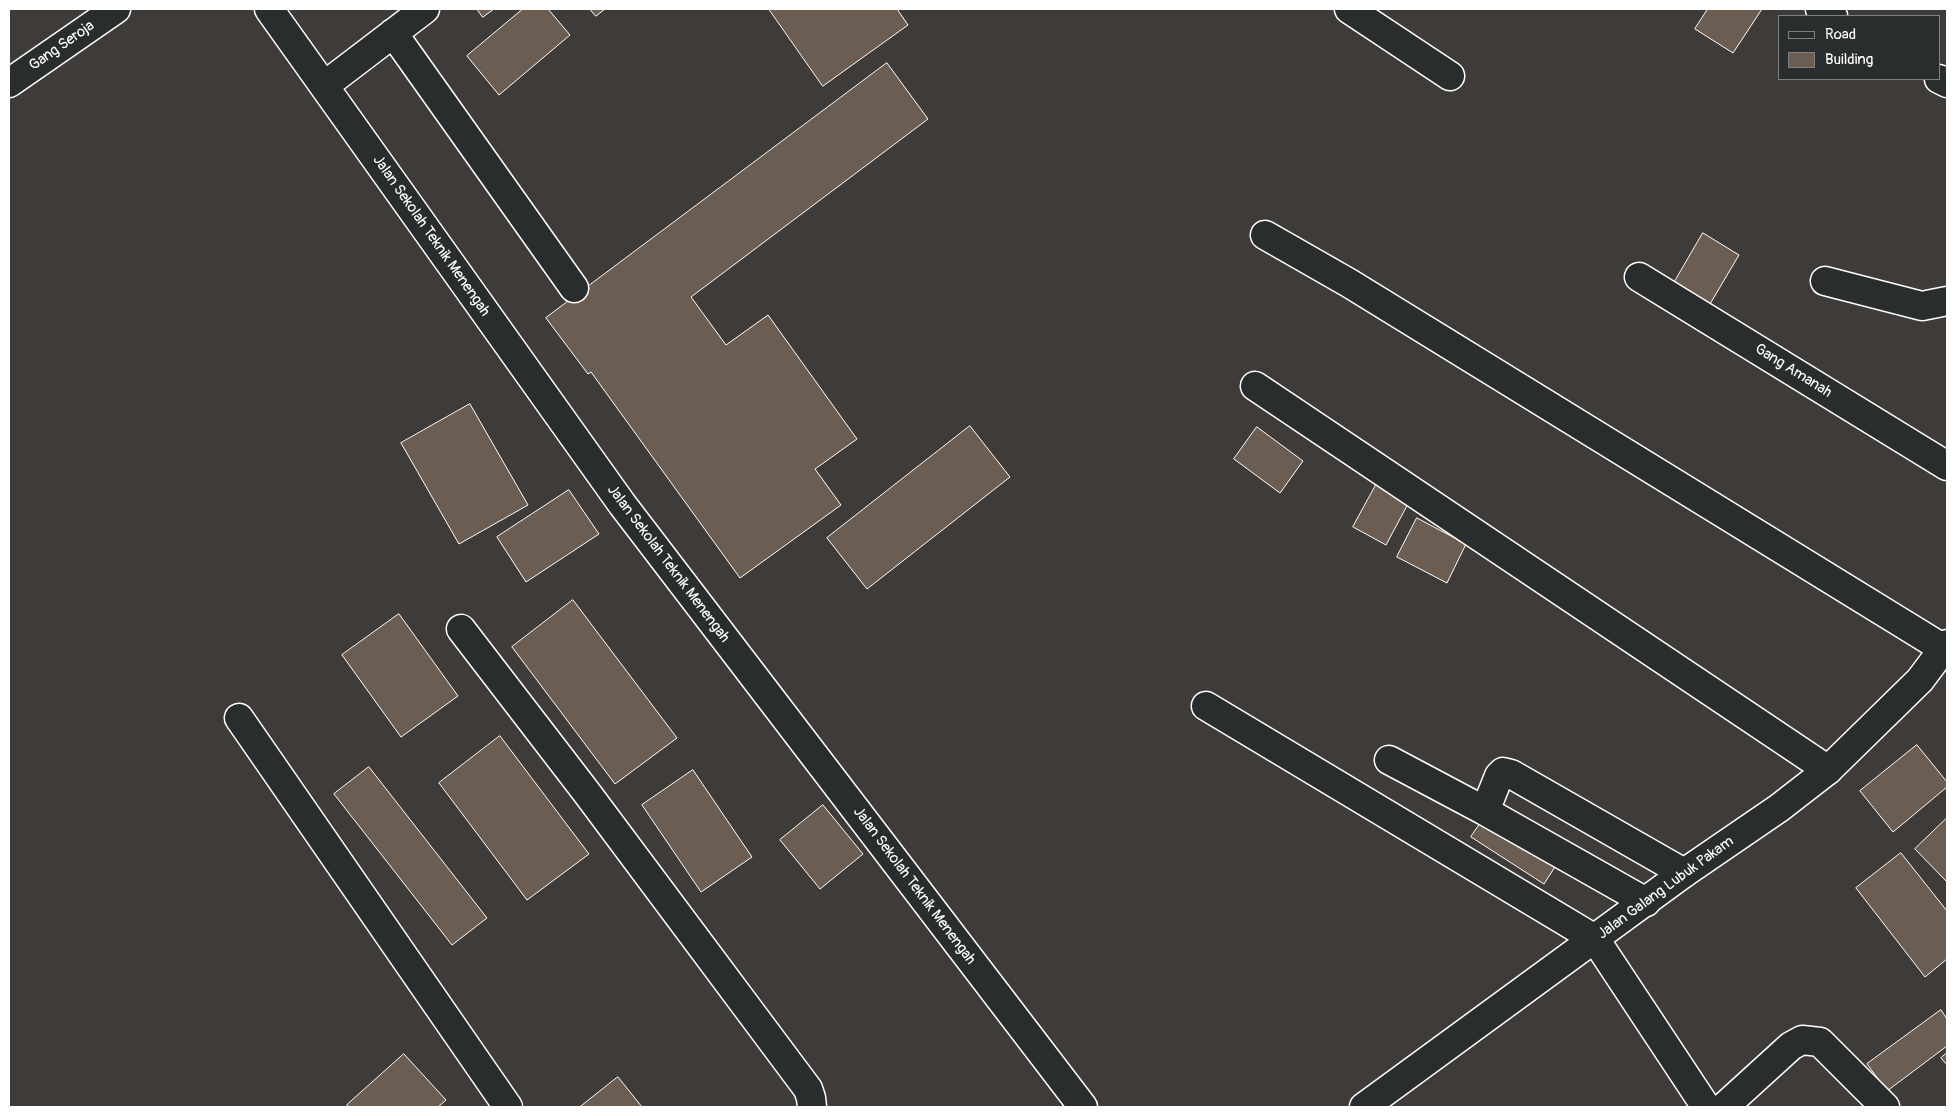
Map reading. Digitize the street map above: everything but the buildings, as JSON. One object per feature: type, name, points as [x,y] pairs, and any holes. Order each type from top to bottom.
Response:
[{"type":"street","name":"Gang Seroja","points":[[9,83],[116,9]]},
{"type":"street","name":"Jalan Sekolah Teknik Menengah","points":[[269,9],[622,504],[1083,1107]]},
{"type":"street","points":[[324,86],[425,9]]},
{"type":"street","points":[[1349,9],[1450,76]]},
{"type":"street","points":[[1820,9],[1831,15]]},
{"type":"street","points":[[394,32],[574,288]]},
{"type":"street","points":[[1266,235],[1349,283],[1946,646]]},
{"type":"street","name":"Gang Amanah","points":[[1639,277],[1947,466]]},
{"type":"street","points":[[1825,281],[1922,306],[1947,301]]},
{"type":"street","points":[[1256,386],[1828,770]]},
{"type":"street","points":[[461,629],[587,793],[808,1089],[812,1107]]},
{"type":"street","name":"Jalan Galang Lubuk Pakam","points":[[1364,1107],[1684,873],[1779,808],[1828,770],[1920,680],[1946,646]]},
{"type":"street","points":[[1206,706],[1595,939],[1706,1107]]},
{"type":"street","points":[[239,718],[508,1107]]},
{"type":"street","points":[[1389,760],[1485,811],[1646,902]]},
{"type":"street","points":[[1485,811],[1499,776],[1503,772],[1511,774],[1684,873]]},
{"type":"street","points":[[1724,1107],[1791,1046],[1802,1040],[1820,1042],[1886,1107]]}]
